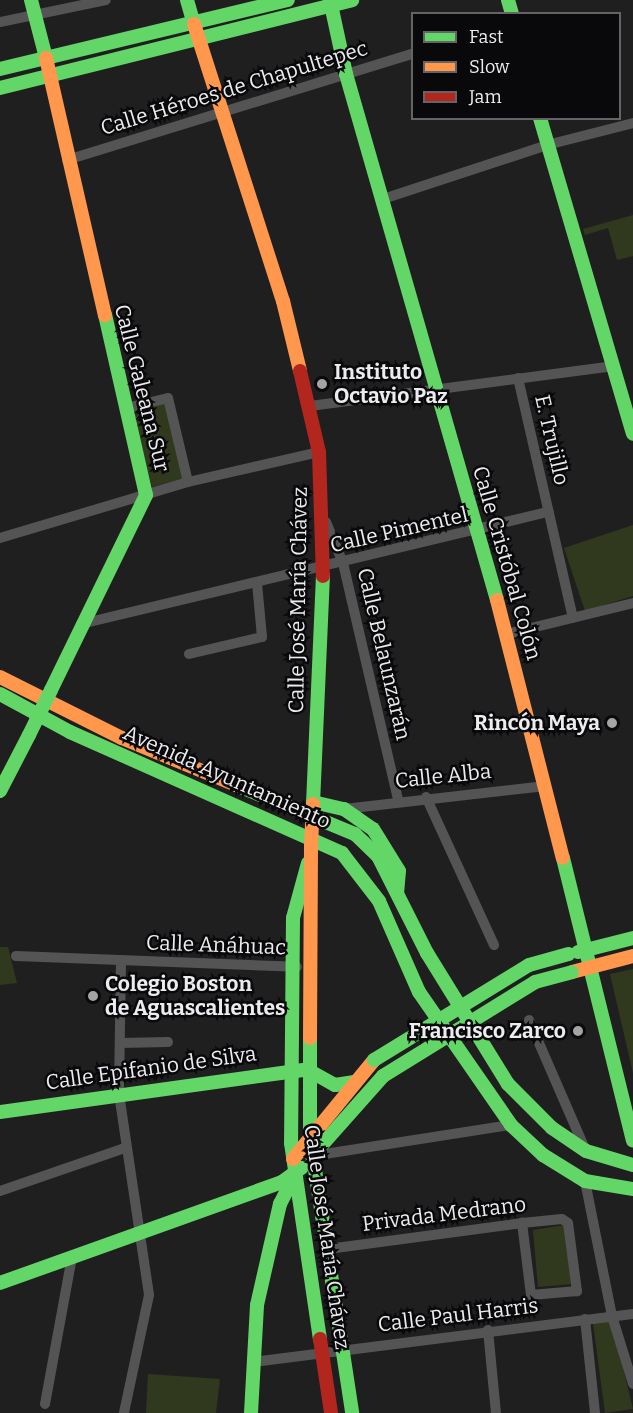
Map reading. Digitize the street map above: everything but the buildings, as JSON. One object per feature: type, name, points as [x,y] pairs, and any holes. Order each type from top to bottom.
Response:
[{"type":"main road","name":"Calle Galeana Sur","points":[[0,791],[146,495],[67,160],[51,74],[31,0]]},
{"type":"main road","name":"Calle José María Chávez","points":[[188,0],[220,113],[283,301],[310,406],[319,452],[325,519],[321,568],[311,849],[308,1070],[310,1137],[352,1413]]},
{"type":"main road","points":[[0,69],[288,0]]},
{"type":"main road","points":[[0,88],[51,74],[199,41],[331,3],[352,0]]},
{"type":"main road","name":"Calle Cristóbal Colón","points":[[331,3],[346,74],[383,199],[434,390],[507,634],[633,1140]]},
{"type":"main road","points":[[541,120],[633,434]]},
{"type":"main road","name":"Avenida Ayuntamiento","points":[[0,677],[122,738],[330,819],[378,856],[428,953],[508,1084],[552,1128],[586,1151],[633,1166]]},
{"type":"main road","name":"Avenida Ayuntamiento","points":[[0,694],[70,732],[342,853],[379,901],[419,992],[511,1125],[543,1155],[585,1181],[633,1189]]},
{"type":"main road","points":[[313,803],[344,809],[373,829],[390,849],[399,870],[397,892]]},
{"type":"main road","name":"Calle José María Chávez","points":[[311,849],[292,918],[289,1069],[294,1176],[331,1413]]},
{"type":"main road","points":[[293,1159],[353,1082],[374,1060],[529,965],[633,938]]},
{"type":"main road","points":[[251,1413],[253,1362],[268,1249],[294,1176],[383,1076],[535,982],[633,956]]},
{"type":"main road","name":"Calle Epifanio de Silva","points":[[0,1112],[289,1069],[308,1070]]},
{"type":"main road","points":[[308,1070],[335,1085],[353,1082]]},
{"type":"main road","points":[[0,1283],[294,1176]]},
{"type":"street","points":[[0,21],[35,18],[106,0]]},
{"type":"street","name":"Calle Héroes de Chapultepec","points":[[67,160],[411,54]]},
{"type":"street","points":[[383,199],[547,145],[633,123]]},
{"type":"street","points":[[310,406],[612,366]]},
{"type":"street","name":"E. Trujillo","points":[[518,378],[573,618]]},
{"type":"street","points":[[126,408],[168,398],[188,482]]},
{"type":"street","points":[[0,537],[188,482],[319,452]]},
{"type":"street","name":"Calle Pimentel","points":[[81,625],[478,531],[549,512]]},
{"type":"street","name":"Calle Belaunzarán","points":[[325,519],[344,563],[398,800]]},
{"type":"street","points":[[189,654],[262,637],[257,583]]},
{"type":"street","points":[[507,634],[633,603]]},
{"type":"street","name":"Calle Alba","points":[[344,809],[398,800],[546,786]]},
{"type":"street","points":[[426,797],[494,945]]},
{"type":"street","name":"Calle Anáhuac","points":[[16,956],[310,968]]},
{"type":"street","points":[[121,962],[119,1094],[125,1148],[149,1295],[124,1413]]},
{"type":"street","points":[[529,1020],[586,1151]]},
{"type":"street","points":[[120,1042],[168,1042]]},
{"type":"street","points":[[312,1156],[511,1125]]},
{"type":"street","points":[[0,1191],[125,1148]]},
{"type":"street","points":[[585,1181],[612,1316],[633,1384]]},
{"type":"street","name":"Privada Medrano","points":[[327,1249],[522,1223],[566,1220],[577,1291],[535,1297],[529,1292],[522,1223]]},
{"type":"street","points":[[45,1404],[72,1257]]},
{"type":"street","name":"Calle Paul Harris","points":[[253,1362],[488,1330],[633,1314]]},
{"type":"street","points":[[585,1319],[595,1413]]},
{"type":"street","points":[[488,1330],[496,1413]]},
{"type":"green space","points":[[633,215],[633,256],[617,260],[608,228],[585,235],[583,229]]},
{"type":"green space","points":[[164,401],[185,478],[152,487],[131,410]]},
{"type":"green space","points":[[633,525],[633,596],[585,611],[564,548]]},
{"type":"green space","points":[[0,947],[8,947],[17,983],[0,985]]},
{"type":"green space","points":[[633,969],[633,1073],[610,974]]},
{"type":"green space","points":[[565,1225],[573,1284],[538,1287],[533,1230]]},
{"type":"green space","points":[[611,1319],[633,1409],[605,1413],[593,1323]]},
{"type":"green space","points":[[148,1374],[220,1379],[216,1413],[146,1413]]},
{"type":"traffic: fast","points":[[31,0],[46,58]]},
{"type":"traffic: fast","points":[[187,0],[194,24]]},
{"type":"traffic: fast","points":[[0,69],[288,0]]},
{"type":"traffic: fast","points":[[330,0],[346,74],[497,600]]},
{"type":"traffic: fast","points":[[0,88],[352,0]]},
{"type":"traffic: fast","points":[[508,0],[511,12]]},
{"type":"traffic: fast","points":[[541,120],[633,434]]},
{"type":"traffic: fast","points":[[51,690],[146,495],[105,315]]},
{"type":"traffic: fast","points":[[313,804],[323,576]]},
{"type":"traffic: fast","points":[[29,735],[51,690]]},
{"type":"traffic: fast","points":[[0,694],[70,732],[342,853],[379,901],[419,992],[511,1125],[543,1155],[585,1181],[633,1189]]},
{"type":"traffic: fast","points":[[0,791],[29,735]]},
{"type":"traffic: fast","points":[[236,785],[355,834],[378,856],[427,953],[508,1084],[552,1128],[586,1151],[633,1165]]},
{"type":"traffic: fast","points":[[313,802],[344,809],[373,829],[399,871],[397,892]]},
{"type":"traffic: fast","points":[[563,858],[633,1140]]},
{"type":"traffic: fast","points":[[308,863],[293,918],[291,1143],[320,1339]]},
{"type":"traffic: fast","points":[[578,952],[633,938]]},
{"type":"traffic: fast","points":[[374,1060],[529,965],[569,954]]},
{"type":"traffic: fast","points":[[383,1076],[535,982],[572,972]]},
{"type":"traffic: fast","points":[[310,1038],[310,1137],[352,1413]]},
{"type":"traffic: fast","points":[[0,1112],[303,1070]]},
{"type":"traffic: fast","points":[[308,1070],[335,1085],[353,1082]]},
{"type":"traffic: fast","points":[[312,1156],[383,1076]]},
{"type":"traffic: fast","points":[[0,1283],[282,1182],[301,1168]]},
{"type":"traffic: fast","points":[[251,1413],[257,1305],[280,1204],[294,1176]]},
{"type":"traffic: slow","points":[[194,24],[283,301],[300,371]]},
{"type":"traffic: slow","points":[[46,58],[105,315]]},
{"type":"traffic: slow","points":[[497,600],[563,858]]},
{"type":"traffic: slow","points":[[0,677],[122,738],[236,785]]},
{"type":"traffic: slow","points":[[311,845],[313,804]]},
{"type":"traffic: slow","points":[[310,1038],[311,845]]},
{"type":"traffic: slow","points":[[572,972],[633,956]]},
{"type":"traffic: slow","points":[[293,1159],[374,1060]]},
{"type":"traffic: jam","points":[[300,371],[319,452],[323,576]]},
{"type":"traffic: jam","points":[[320,1339],[331,1413]]},
{"type":"place","name":"Instituto Octavio Paz","points":[[322,384]]},
{"type":"place","name":"Rincón Maya","points":[[612,723]]},
{"type":"place","name":"Colegio Boston de Aguascalientes","points":[[93,996]]},
{"type":"place","name":"Francisco Zarco","points":[[578,1031]]}]
